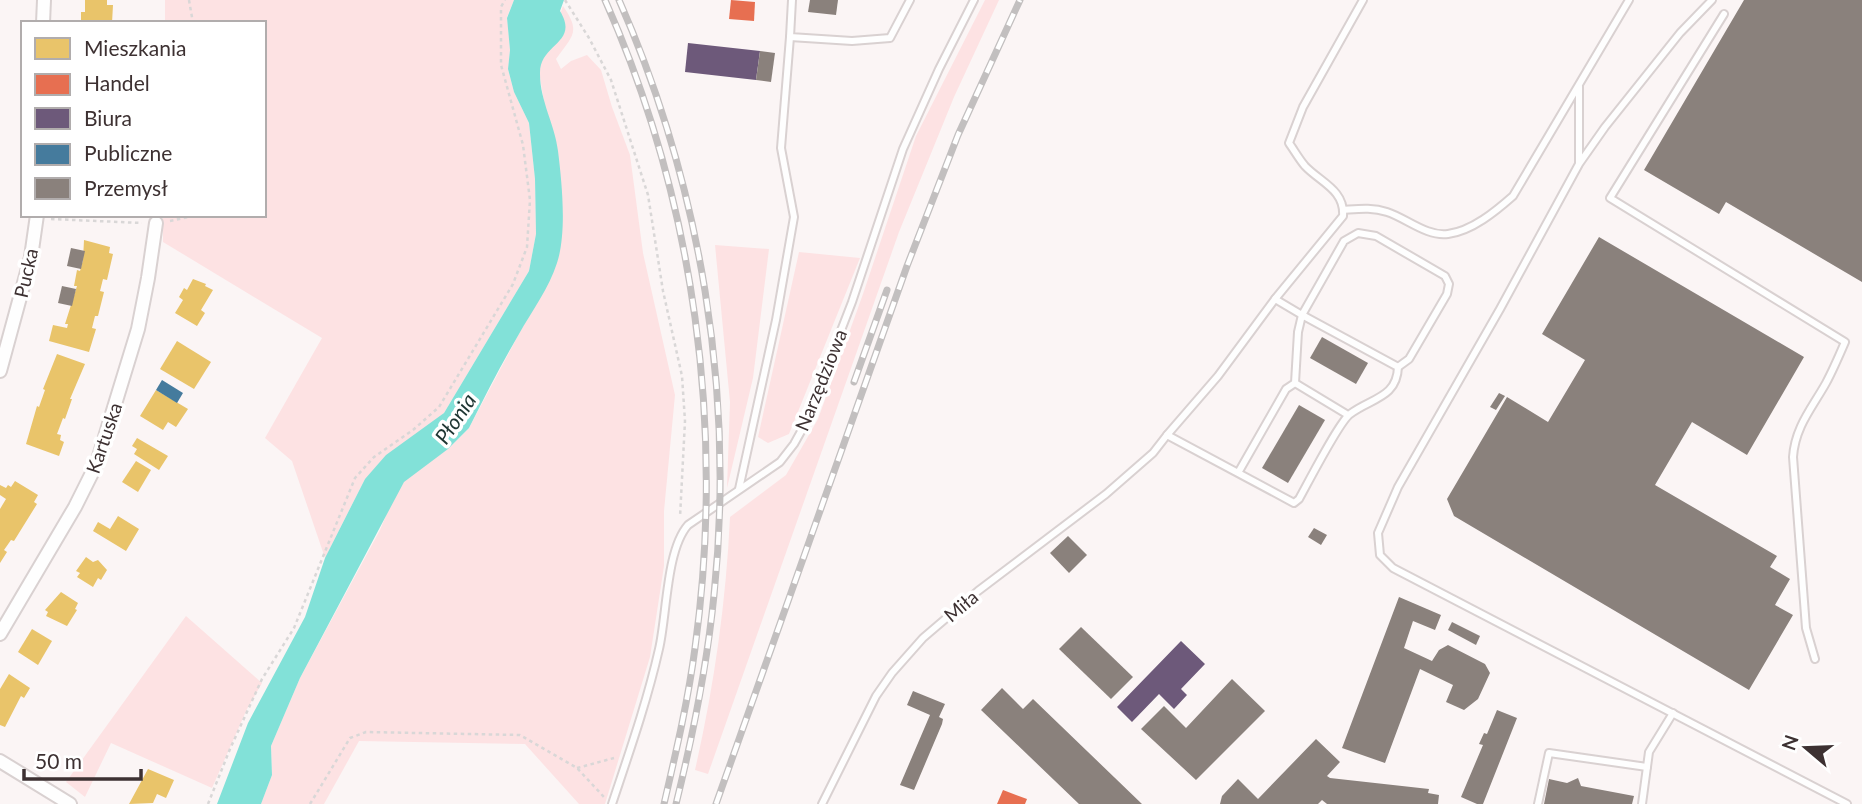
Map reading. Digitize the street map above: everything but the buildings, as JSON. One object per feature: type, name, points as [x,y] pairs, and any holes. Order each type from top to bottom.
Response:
[{"type":"street","points":[[43,21],[44,0]]},
{"type":"street","name":"Pucka","points":[[0,371],[31,257],[37,217]]},
{"type":"street","name":"Kartuska","points":[[0,634],[75,507],[97,463],[138,329],[156,223]]},
{"type":"street","points":[[0,761],[70,804]]},
{"type":"lane","points":[[739,489],[776,320],[794,217],[782,148],[793,0]]},
{"type":"lane","points":[[790,37],[852,41],[890,38],[910,0]]},
{"type":"lane","name":"Narzędziowa","points":[[683,530],[780,462],[804,426],[865,267],[903,149],[974,0]]},
{"type":"lane","points":[[1363,0],[1303,107],[1289,143],[1304,165],[1339,195],[1343,211],[1368,208],[1386,212],[1437,234],[1449,234],[1472,225],[1513,196],[1629,0]]},
{"type":"lane","points":[[1712,0],[1680,33],[1579,164],[1398,487],[1378,533],[1380,555],[1393,568],[1847,804]]},
{"type":"lane","points":[[1724,14],[1610,198],[1845,342],[1827,381],[1794,439],[1793,457],[1806,628],[1815,659]]},
{"type":"lane","points":[[1579,85],[1579,164]]},
{"type":"lane","name":"Miła","points":[[822,804],[876,696],[892,673],[923,638],[978,591],[1106,494],[1153,453],[1218,376],[1275,299],[1324,241],[1343,216],[1343,211]]},
{"type":"lane","points":[[1295,383],[1298,332],[1302,315],[1345,241],[1358,233],[1376,236],[1445,276],[1449,284],[1447,295],[1409,359],[1398,367]]},
{"type":"lane","points":[[1275,299],[1398,367]]},
{"type":"lane","points":[[1167,435],[1294,503],[1299,499],[1348,415],[1388,392],[1398,380],[1398,367]]},
{"type":"lane","points":[[1295,383],[1348,415]]},
{"type":"lane","points":[[1238,473],[1286,389],[1295,383]]},
{"type":"lane","points":[[612,804],[659,652],[673,558],[683,530]]},
{"type":"lane","points":[[1642,804],[1649,752],[1673,713]]},
{"type":"lane","points":[[1538,804],[1549,754],[1647,767]]},
{"type":"path","points":[[189,0],[193,21]]},
{"type":"path","points":[[208,804],[262,678],[294,628],[355,478],[374,457],[413,430],[439,407],[513,284],[527,247],[530,200],[523,145],[501,65],[501,7],[505,0]]},
{"type":"path","points":[[565,0],[611,80],[648,195],[663,291],[682,376],[685,421],[680,503],[683,530]]},
{"type":"path","points":[[37,217],[156,223],[189,217]]},
{"type":"path","points":[[310,804],[350,738],[366,732],[520,735],[577,768],[612,804]]},
{"type":"path","points":[[577,768],[629,755]]},
{"type":"shaded area","points":[[165,0],[514,0],[507,17],[510,50],[508,69],[514,92],[529,123],[535,179],[536,234],[529,271],[444,413],[365,479],[325,558],[292,461],[265,438],[322,338],[163,242],[163,217],[266,217],[266,21],[165,21]]},
{"type":"shaded area","points":[[985,0],[999,0],[954,97],[899,232],[708,774],[695,770],[718,645],[730,517],[786,475],[818,419],[916,136]]},
{"type":"shaded area","points":[[563,6],[572,22],[573,33],[556,59],[561,69],[571,61],[587,55],[601,70],[630,155],[643,253],[675,395],[664,511],[664,566],[650,657],[605,804],[579,804],[525,744],[359,741],[324,804],[261,804],[272,775],[271,746],[300,678],[380,530],[400,482],[448,449],[469,428],[557,262],[544,102],[536,53],[555,29]]},
{"type":"shaded area","points":[[715,245],[769,249],[753,378],[727,488],[730,402]]},
{"type":"shaded area","points":[[799,252],[860,258],[789,434],[768,443],[758,437]]},
{"type":"shaded area","points":[[186,616],[262,683],[247,709],[212,788],[111,743],[85,797],[66,782]]},
{"type":"water","name":"Płonia","points":[[514,0],[564,0],[560,11],[565,30],[541,64],[540,74],[542,94],[560,164],[563,223],[560,251],[554,272],[469,428],[448,449],[404,482],[300,678],[271,746],[272,775],[261,804],[217,804],[248,723],[305,617],[325,558],[365,479],[386,455],[444,413],[529,271],[536,234],[535,179],[529,123],[514,92],[508,69],[510,50],[507,18]]},
{"type":"railway","points":[[605,0],[636,77],[661,156],[681,236],[695,318],[703,400],[706,483],[703,566],[692,668],[664,804]]},
{"type":"railway","points":[[619,0],[671,143],[691,217],[715,367],[720,443],[714,595],[699,700],[676,804]]},
{"type":"railway","points":[[716,804],[907,266],[958,135],[1020,0]]},
{"type":"railway","points":[[854,382],[887,290]]}]
